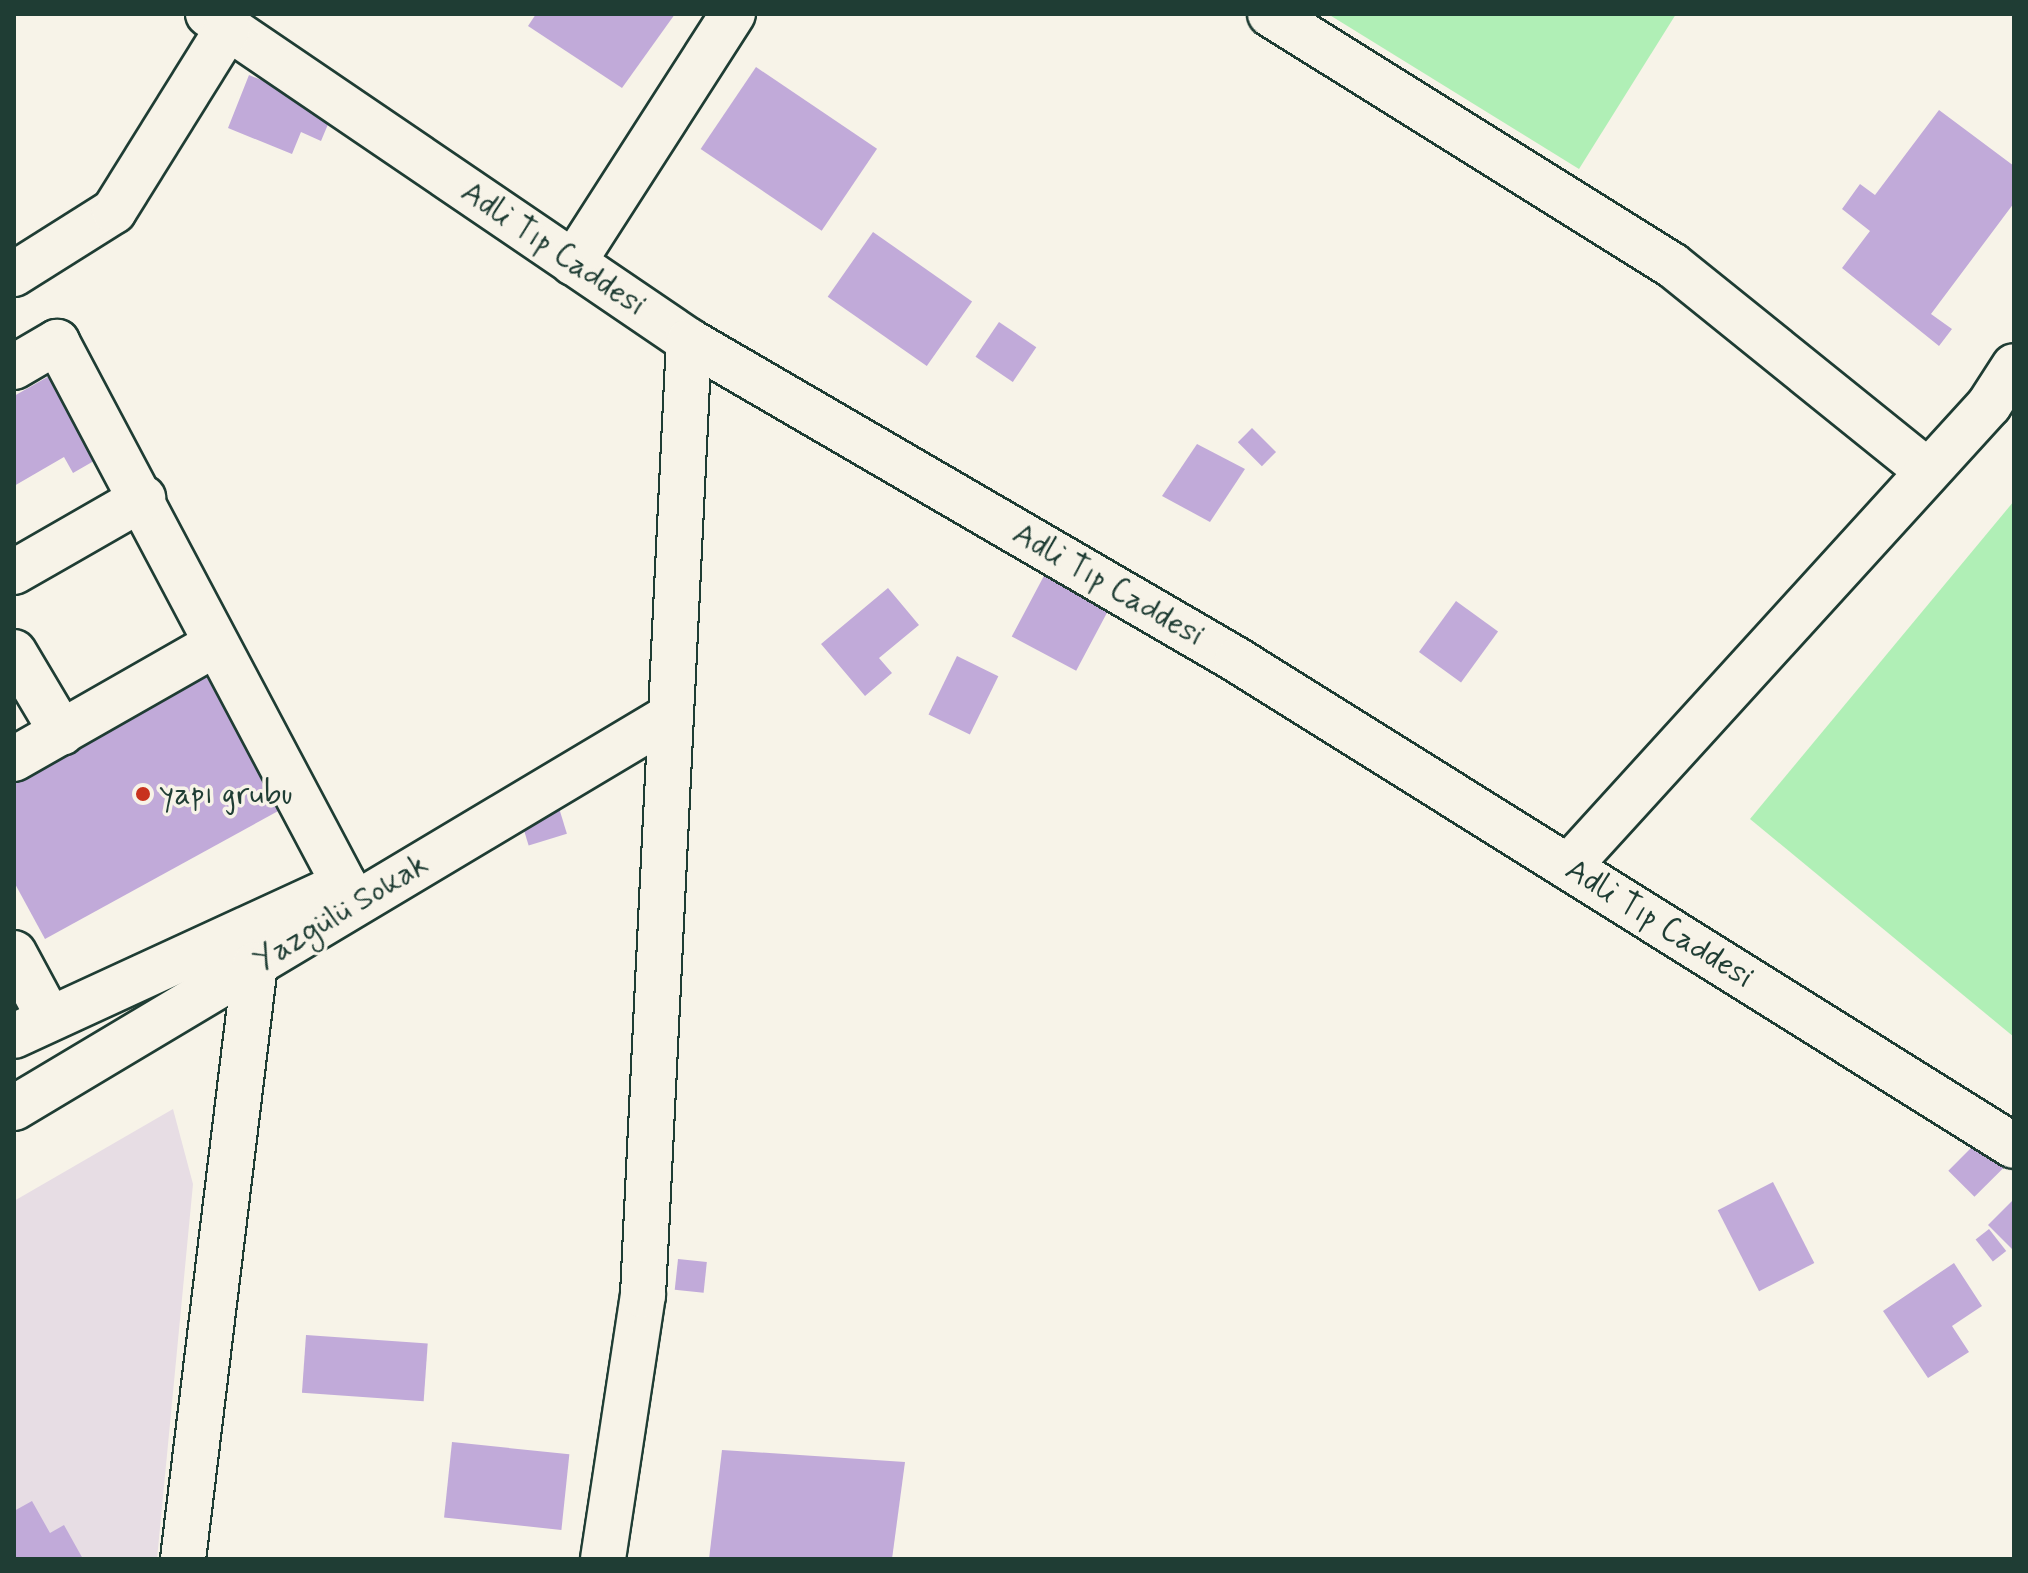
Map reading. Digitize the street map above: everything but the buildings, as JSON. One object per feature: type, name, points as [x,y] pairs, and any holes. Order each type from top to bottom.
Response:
[{"type":"street","points":[[573,263],[733,14]]},
{"type":"street","points":[[1270,14],[1672,265],[1927,471]]},
{"type":"street","points":[[14,274],[114,211],[218,21]]},
{"type":"street","name":"Adli Tıp Caddesi","points":[[218,21],[689,341],[1237,660],[2014,1146]]},
{"type":"street","points":[[603,1559],[643,1295],[667,718],[689,341]]},
{"type":"street","points":[[14,367],[57,342],[143,498],[216,644],[344,884],[32,1027],[14,953]]},
{"type":"street","points":[[1568,867],[1927,471],[2001,414],[2014,366]]},
{"type":"street","points":[[14,572],[143,498]]},
{"type":"street","points":[[14,759],[216,644]]},
{"type":"street","points":[[14,652],[62,733]]},
{"type":"street","name":"Yazgülü Sokak","points":[[14,1108],[667,718]]},
{"type":"street","points":[[183,1559],[255,964]]},
{"type":"shaded area","points":[[173,1109],[193,1184],[157,1559],[14,1559],[14,1201]]},
{"type":"green space","points":[[1328,14],[1676,14],[1579,169]]},
{"type":"green space","points":[[2014,501],[2014,1037],[1750,819]]},
{"type":"place","name":"yapı grubu","points":[[143,794]]}]
